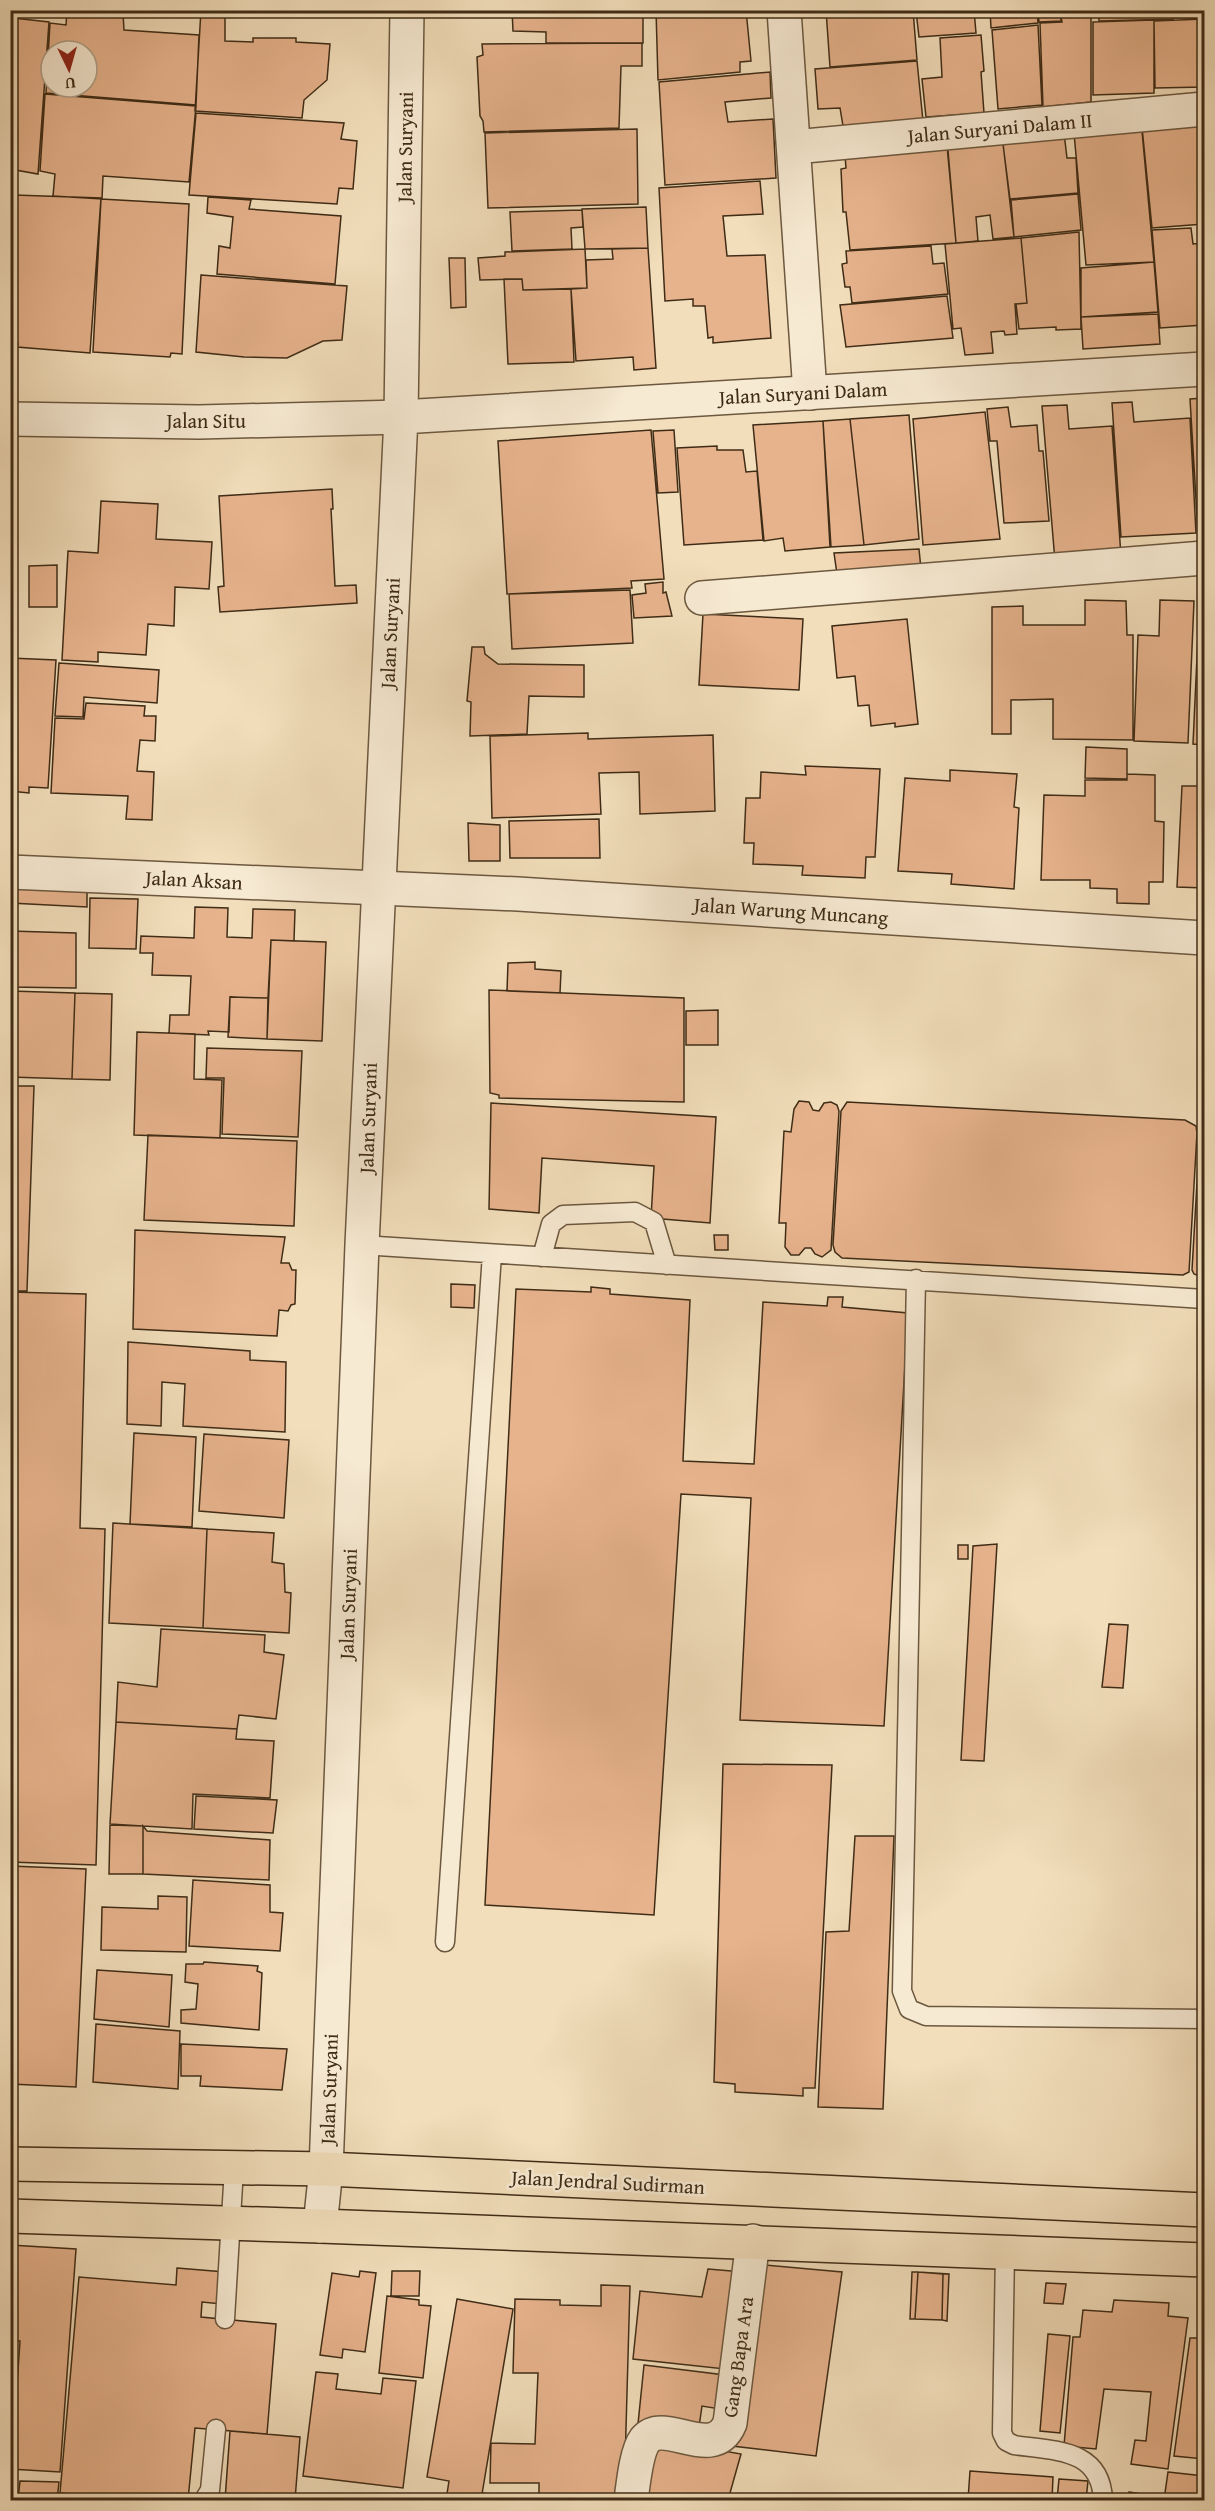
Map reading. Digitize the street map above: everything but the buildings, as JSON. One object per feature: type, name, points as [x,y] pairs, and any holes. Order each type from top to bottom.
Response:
[{"type":"main road","name":"Jalan Jendral Sudirman","points":[[10,2164],[326,2169],[1204,2210]]},
{"type":"main road","points":[[10,2216],[753,2241],[1204,2260]]},
{"type":"street","name":"Jalan Suryani","points":[[320,2226],[326,2169],[362,1245],[401,417],[407,10]]},
{"type":"street","points":[[784,10],[810,393]]},
{"type":"street","name":"Jalan Suryani Dalam II","points":[[795,147],[1204,109]]},
{"type":"street","name":"Jalan Suryani Dalam","points":[[401,417],[1204,369]]},
{"type":"street","name":"Jalan Situ","points":[[10,420],[199,422],[401,417]]},
{"type":"street","points":[[702,598],[1204,558]]},
{"type":"street","name":"Jalan Aksan","points":[[10,872],[378,889]]},
{"type":"street","name":"Jalan Warung Muncang","points":[[378,889],[518,894],[1204,938]]},
{"type":"street","name":"Gang Bapa Ara","points":[[631,2500],[641,2449],[645,2440],[654,2434],[664,2434],[710,2441],[727,2431],[753,2241]]},
{"type":"lane","points":[[542,1257],[551,1224],[563,1215],[635,1212],[654,1222],[667,1265]]},
{"type":"lane","points":[[362,1245],[667,1265],[916,1278],[1204,1299]]},
{"type":"lane","points":[[445,1942],[492,1254]]},
{"type":"lane","points":[[916,1278],[902,1991],[909,2009],[926,2016],[1204,2019]]},
{"type":"lane","points":[[225,2319],[234,2168]]},
{"type":"lane","points":[[1005,2251],[1002,2433],[1006,2441],[1014,2445],[1072,2453],[1083,2460],[1102,2484],[1103,2500]]},
{"type":"lane","points":[[204,2500],[210,2490],[216,2429]]}]
